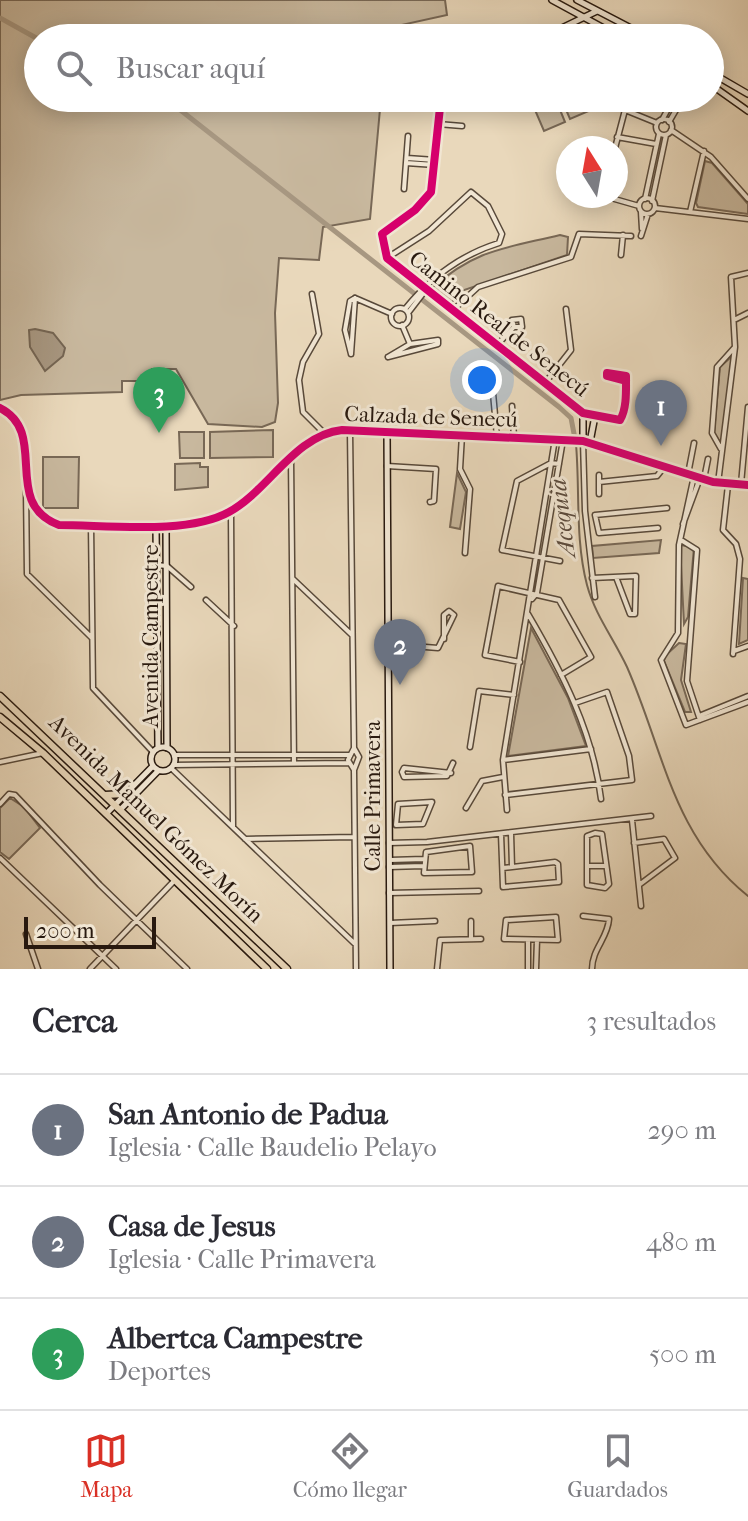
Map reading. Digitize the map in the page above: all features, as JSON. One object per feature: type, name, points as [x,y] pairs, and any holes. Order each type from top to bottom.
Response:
[{"type":"main road","name":"Avenida Manuel Gómez Morín","points":[[0,696],[287,969]]},
{"type":"main road","name":"Avenida Manuel Gómez Morín","points":[[0,717],[43,753],[267,969]]},
{"type":"main road","points":[[104,795],[125,794]]},
{"type":"street","points":[[552,0],[596,24]]},
{"type":"street","points":[[580,1],[583,17]]},
{"type":"street","points":[[580,1],[623,24]]},
{"type":"street","points":[[569,24],[597,11]]},
{"type":"street","points":[[724,80],[745,92]]},
{"type":"street","points":[[724,92],[748,111]]},
{"type":"street","points":[[733,97],[745,92]]},
{"type":"street","name":"Camino Real de Senecú","points":[[439,112],[435,163],[428,197],[382,234],[387,258],[583,413]]},
{"type":"street","points":[[617,136],[624,112]]},
{"type":"street","points":[[636,112],[669,122]]},
{"type":"street","points":[[665,112],[659,121],[645,199],[640,209],[642,233],[648,214],[655,208],[748,219]]},
{"type":"street","points":[[675,112],[669,122],[671,130],[704,151],[748,199]]},
{"type":"street","points":[[438,124],[462,126]]},
{"type":"street","points":[[655,208],[652,201],[666,135],[671,130]]},
{"type":"street","points":[[659,134],[666,135]]},
{"type":"street","points":[[404,189],[408,136]]},
{"type":"street","points":[[628,139],[656,144]]},
{"type":"street","points":[[690,212],[704,151]]},
{"type":"street","points":[[407,160],[435,163]]},
{"type":"street","points":[[387,258],[429,231],[471,192],[488,206],[501,240],[462,258],[432,281],[407,311],[408,320],[402,325]]},
{"type":"street","points":[[645,199],[652,201]]},
{"type":"street","points":[[628,205],[648,214]]},
{"type":"street","points":[[452,311],[478,287],[571,257],[579,234],[631,236]]},
{"type":"street","points":[[621,255],[623,235]]},
{"type":"street","points":[[721,449],[725,445],[735,347],[731,276],[748,273]]},
{"type":"street","points":[[312,294],[319,334],[303,362],[299,386],[303,412],[325,434]]},
{"type":"street","points":[[348,325],[351,354],[348,325],[355,298],[392,314]]},
{"type":"street","points":[[392,314],[398,309],[407,311]]},
{"type":"street","points":[[545,383],[571,350],[566,309]]},
{"type":"street","points":[[735,320],[748,313]]},
{"type":"street","points":[[392,314],[394,323],[402,325]]},
{"type":"street","points":[[402,325],[411,347]]},
{"type":"street","points":[[496,346],[514,327]]},
{"type":"street","points":[[411,347],[388,357],[411,347],[438,340],[438,344],[411,347]]},
{"type":"street","points":[[718,483],[721,449],[712,433],[717,367],[735,347]]},
{"type":"street","points":[[587,441],[583,413],[616,422],[622,419],[626,381]]},
{"type":"street","points":[[492,382],[497,437]]},
{"type":"street","points":[[512,406],[514,437]]},
{"type":"street","points":[[742,486],[748,407]]},
{"type":"street","points":[[0,408],[14,418],[23,435],[27,574],[92,638]]},
{"type":"street","points":[[595,416],[585,454],[586,522],[595,597]]},
{"type":"street","points":[[350,430],[354,748],[359,761],[354,770],[356,969]]},
{"type":"street","name":"Calzada de Senecú","points":[[26,489],[35,508],[53,523],[199,523],[231,512],[291,458],[325,434],[350,430],[587,441],[664,468],[718,483],[742,486]]},
{"type":"street","name":"Calle Primavera","points":[[387,432],[388,771],[392,815],[389,843],[390,969]]},
{"type":"street","points":[[462,435],[460,469],[470,489],[465,553]]},
{"type":"street","points":[[534,593],[536,557],[555,439]]},
{"type":"street","points":[[507,810],[503,760],[528,614],[544,558],[563,440]]},
{"type":"street","points":[[694,443],[697,477]]},
{"type":"street","points":[[291,458],[294,763]]},
{"type":"street","points":[[708,459],[697,477],[683,524],[678,633],[661,660],[685,723],[748,699]]},
{"type":"street","points":[[559,464],[551,463],[516,483],[502,550],[560,561]]},
{"type":"street","points":[[387,466],[436,469],[434,501],[430,502]]},
{"type":"street","points":[[599,482],[657,476],[664,468]]},
{"type":"street","points":[[599,475],[599,494]]},
{"type":"street","points":[[728,485],[725,523],[739,552],[733,652],[748,646]]},
{"type":"street","points":[[658,528],[599,533],[595,521],[597,513],[667,508]]},
{"type":"street","points":[[231,512],[233,827]]},
{"type":"street","points":[[586,522],[595,521]]},
{"type":"street","name":"Avenida Campestre","points":[[166,524],[167,748]]},
{"type":"street","points":[[91,525],[94,691],[156,750],[167,748],[174,755],[349,755]]},
{"type":"street","name":"Avenida Campestre","points":[[155,768],[158,719],[156,525]]},
{"type":"street","points":[[681,540],[697,550],[687,681],[699,718]]},
{"type":"street","points":[[156,565],[167,566],[191,587]]},
{"type":"street","points":[[739,575],[748,576]]},
{"type":"street","points":[[592,578],[616,577],[636,577],[635,614],[630,614],[616,577]]},
{"type":"street","points":[[293,579],[352,635]]},
{"type":"street","points":[[157,583],[167,584]]},
{"type":"street","points":[[520,662],[488,658],[497,587],[559,600],[591,656],[561,675]]},
{"type":"street","points":[[206,600],[234,626]]},
{"type":"street","points":[[388,644],[436,649],[444,639],[454,615],[449,611],[444,615],[444,639]]},
{"type":"street","points":[[528,614],[575,703],[591,749],[601,799]]},
{"type":"street","points":[[678,633],[689,634]]},
{"type":"street","points":[[158,659],[167,659]]},
{"type":"street","points":[[470,747],[479,691],[514,695]]},
{"type":"street","points":[[505,795],[630,782],[634,777],[607,692],[575,703]]},
{"type":"street","points":[[158,719],[167,720]]},
{"type":"street","points":[[354,748],[349,755],[349,763],[354,770]]},
{"type":"street","points":[[503,760],[591,749]]},
{"type":"street","points":[[0,762],[43,753]]},
{"type":"street","points":[[172,767],[174,755]]},
{"type":"street","points":[[117,807],[125,794],[155,768],[349,763]]},
{"type":"street","points":[[388,771],[402,772],[404,777],[447,776],[453,763]]},
{"type":"street","points":[[172,767],[354,943]]},
{"type":"street","points":[[106,815],[155,768]]},
{"type":"street","points":[[466,808],[482,781],[503,777]]},
{"type":"street","points":[[0,804],[9,794],[15,795],[187,969]]},
{"type":"street","points":[[398,804],[434,804],[422,825],[398,826],[392,815],[398,804]]},
{"type":"street","points":[[389,843],[511,833],[651,816]]},
{"type":"street","points":[[632,820],[641,906]]},
{"type":"street","points":[[594,824],[595,833]]},
{"type":"street","points":[[511,833],[512,867]]},
{"type":"street","points":[[595,833],[602,834],[609,884],[605,888],[587,887],[587,836],[595,833]]},
{"type":"street","points":[[501,834],[503,868],[505,888],[559,882],[556,862],[503,868]]},
{"type":"street","points":[[245,839],[354,837]]},
{"type":"street","points":[[634,843],[664,839],[675,858],[639,885]]},
{"type":"street","points":[[470,846],[474,870],[427,875],[424,859],[427,851],[470,846]]},
{"type":"street","points":[[502,854],[511,854]]},
{"type":"street","points":[[0,858],[116,969]]},
{"type":"street","points":[[389,863],[424,859]]},
{"type":"street","points":[[389,863],[423,866]]},
{"type":"street","points":[[588,866],[606,866]]},
{"type":"street","points":[[90,969],[174,881]]},
{"type":"street","points":[[389,893],[479,891]]},
{"type":"street","points":[[583,916],[609,919],[607,931],[593,954],[592,969]]},
{"type":"street","points":[[557,918],[559,939],[537,940],[504,940],[503,922],[557,918]]},
{"type":"street","points":[[390,923],[435,921]]},
{"type":"street","points":[[471,921],[471,939]]},
{"type":"street","points":[[26,934],[38,969]]},
{"type":"street","points":[[437,969],[440,940],[481,939]]},
{"type":"street","points":[[528,940],[528,969]]},
{"type":"street","points":[[536,969],[537,940]]},
{"type":"shaded area","points":[[0,0],[445,0],[447,15],[406,24],[24,24],[24,112],[380,112],[370,219],[323,227],[319,260],[279,258],[275,313],[278,403],[275,422],[262,427],[208,424],[176,369],[152,369],[152,381],[122,381],[122,392],[21,395],[0,400]]},
{"type":"shaded area","points":[[536,112],[561,112],[565,122],[544,131]]},
{"type":"shaded area","points":[[567,112],[586,112],[570,119]]},
{"type":"shaded area","points":[[705,161],[712,163],[748,204],[748,214],[698,207],[696,203]]},
{"type":"shaded area","points":[[560,235],[568,237],[567,255],[464,290],[450,304],[432,288],[463,265],[492,252]]},
{"type":"shaded area","points":[[29,330],[53,333],[65,348],[63,356],[45,371],[30,347]]},
{"type":"shaded area","points":[[731,357],[722,445],[714,433],[720,367]]},
{"type":"shaded area","points":[[273,430],[273,457],[210,458],[210,432]]},
{"type":"shaded area","points":[[179,432],[204,432],[204,458],[180,458]]},
{"type":"shaded area","points":[[43,457],[79,457],[78,508],[43,508]]},
{"type":"shaded area","points":[[200,463],[200,467],[208,467],[208,487],[175,490],[175,464]]},
{"type":"shaded area","points":[[457,473],[466,492],[460,529],[450,527]]},
{"type":"shaded area","points":[[661,540],[659,553],[593,558],[592,546]]},
{"type":"shaded area","points":[[680,545],[694,547],[688,617],[684,624]]},
{"type":"shaded area","points":[[743,578],[748,579],[748,640],[739,644]]},
{"type":"shaded area","points":[[531,628],[568,698],[586,746],[508,756]]},
{"type":"shaded area","points":[[679,643],[686,644],[681,680],[691,712],[685,712],[664,661],[665,656]]},
{"type":"shaded area","points":[[10,798],[24,807],[40,828],[9,859],[0,852],[0,808]]},
{"type":"waterway","name":"Acequia","points":[[0,18],[24,31]]},
{"type":"waterway","name":"Acequia","points":[[183,112],[559,407],[571,418],[576,444]]},
{"type":"waterway","name":"Acequia","points":[[576,444],[581,550],[590,596],[627,667],[686,819],[722,872],[748,896]]},
{"type":"cycle path","points":[[440,112],[431,192],[415,210],[382,234],[387,258],[583,413],[620,420],[625,405],[626,381]]},
{"type":"cycle path","points":[[607,373],[626,376],[626,381],[607,376],[607,373]]},
{"type":"cycle path","points":[[0,408],[14,419],[22,434],[32,501],[42,515],[59,525],[146,527],[192,524],[212,519],[243,503],[310,442],[342,430],[583,441],[713,482],[748,485]]},
{"type":"place","name":"Albertca Campestre","points":[[159,433]]},
{"type":"place","name":"San Antonio de Padua","points":[[661,446]]},
{"type":"place","name":"Casa de Jesus","points":[[400,685]]}]
